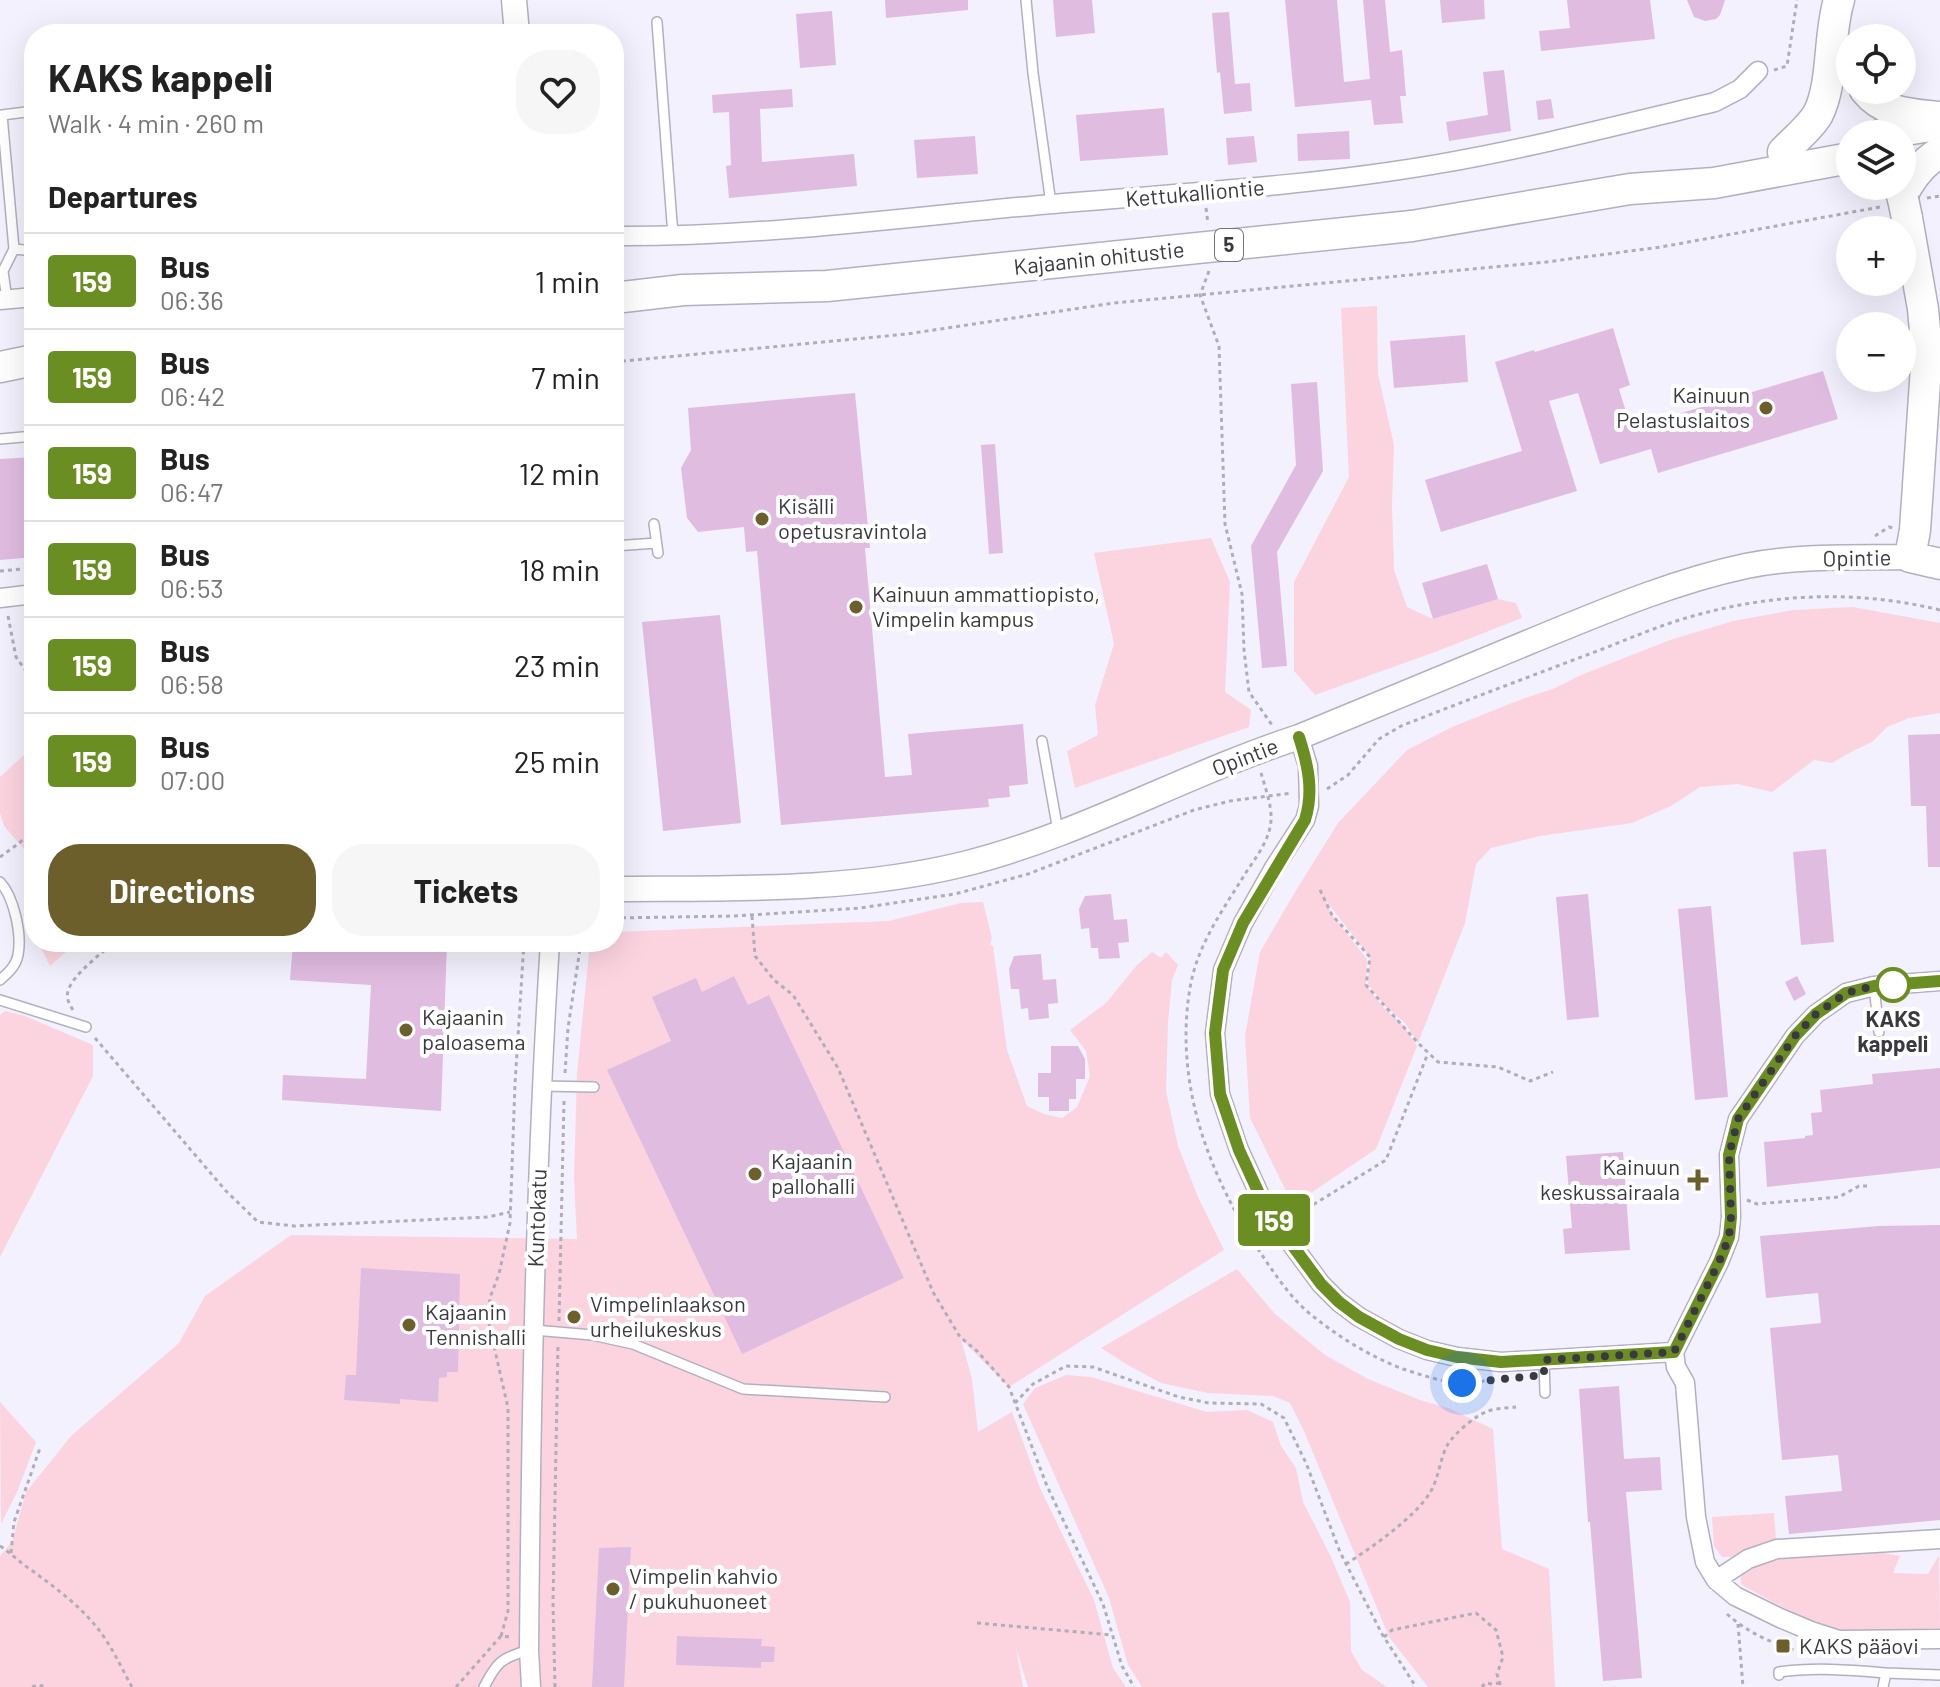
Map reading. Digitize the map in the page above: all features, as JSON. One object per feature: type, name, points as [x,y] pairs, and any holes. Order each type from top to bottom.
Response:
[{"type":"highway","points":[[1836,167],[1792,159],[1824,100],[1839,0]]},
{"type":"highway","points":[[1852,24],[1859,0]]},
{"type":"highway","points":[[1882,104],[1903,113],[1940,117]]},
{"type":"highway","points":[[1916,128],[1940,124]]},
{"type":"highway","points":[[1916,146],[1940,142]]},
{"type":"highway","name":"Kajaanin ohitustie","points":[[624,297],[683,290],[827,286],[1412,226],[1630,189],[1714,183],[1836,145]]},
{"type":"highway","points":[[1940,152],[1916,173],[1902,201],[1923,309],[1927,352],[1912,543],[1940,564]]},
{"type":"highway","name":"Kajaanin ohitustie","points":[[1792,159],[1836,158]]},
{"type":"highway","name":"5","points":[[624,317],[827,286]]},
{"type":"highway","points":[[0,368],[24,362]]},
{"type":"highway","points":[[0,368],[24,368]]},
{"type":"street","points":[[514,0],[516,24]]},
{"type":"street","name":"Kettukalliontie","points":[[624,236],[674,236],[832,225],[1051,204],[1268,188],[1437,165],[1715,102],[1740,89],[1758,71]]},
{"type":"street","points":[[3,300],[24,298]]},
{"type":"street","name":"Opintie","points":[[624,889],[784,887],[879,879],[964,864],[1059,835],[1287,734],[1635,599],[1746,566],[1912,543]]},
{"type":"street","points":[[3,597],[24,595]]},
{"type":"street","points":[[1287,734],[1308,766],[1309,806],[1305,820],[1243,923],[1223,970],[1215,1033],[1220,1094],[1239,1150],[1267,1211],[1330,1293],[1359,1317],[1427,1350],[1501,1362],[1674,1352]]},
{"type":"street","name":"Kuntokatu","points":[[531,1687],[534,1330],[541,1086],[549,952]]},
{"type":"street","points":[[1940,981],[1874,986],[1846,993],[1816,1014],[1795,1036],[1738,1119],[1729,1155],[1729,1237],[1674,1352],[1676,1367],[1685,1383],[1696,1517],[1705,1562],[1716,1580],[1735,1596],[1780,1618],[1839,1640],[1940,1639]]},
{"type":"street","points":[[1716,1580],[1748,1559],[1777,1549],[1940,1539]]},
{"type":"lane","points":[[1026,0],[1051,204]]},
{"type":"lane","points":[[657,22],[674,236]]},
{"type":"lane","points":[[3,300],[3,271],[14,249],[2,115],[24,112]]},
{"type":"lane","points":[[14,249],[24,250]]},
{"type":"lane","points":[[0,439],[24,437]]},
{"type":"lane","points":[[624,546],[657,548],[654,524]]},
{"type":"lane","points":[[1042,741],[1059,835]]},
{"type":"lane","points":[[0,882],[7,890],[17,921],[18,955],[11,971],[0,980]]},
{"type":"lane","points":[[1874,986],[1879,1032]]},
{"type":"lane","points":[[0,1000],[86,1027]]},
{"type":"lane","points":[[541,1086],[594,1087]]},
{"type":"lane","points":[[534,1330],[592,1335],[633,1344],[743,1389],[885,1397]]},
{"type":"lane","points":[[1544,1360],[1545,1393]]},
{"type":"lane","points":[[484,1687],[495,1665],[529,1650]]},
{"type":"lane","points":[[1779,1675],[1779,1672],[1799,1669],[1940,1675]]},
{"type":"lane","points":[[1883,1687],[1886,1673]]},
{"type":"path","points":[[1758,71],[1787,66],[1797,0]]},
{"type":"path","points":[[1205,193],[1208,232]]},
{"type":"path","points":[[624,361],[907,334],[1114,303],[1546,262],[1661,247],[1940,196]]},
{"type":"path","points":[[1212,264],[1200,295],[1219,346],[1225,524],[1242,594],[1249,692],[1287,734]]},
{"type":"path","points":[[1870,539],[1889,527],[1912,543]]},
{"type":"path","points":[[0,571],[24,569]]},
{"type":"path","points":[[624,918],[752,915],[860,908],[955,894],[1028,874],[1194,810],[1230,801],[1327,789],[1348,775],[1379,739],[1401,726],[1691,616],[1744,604],[1802,596],[1908,602],[1940,610]]},
{"type":"path","points":[[3,597],[16,657],[24,668]]},
{"type":"path","points":[[1267,796],[1272,818],[1267,839],[1211,929],[1190,985],[1185,1049],[1188,1080],[1215,1171],[1244,1228],[1277,1277],[1307,1311],[1341,1338],[1386,1362],[1426,1377],[1462,1383],[1503,1379]]},
{"type":"path","points":[[0,857],[24,839]]},
{"type":"path","points":[[1320,890],[1332,915],[1370,957],[1366,985],[1438,1062],[1498,1067],[1530,1081],[1553,1072]]},
{"type":"path","points":[[752,915],[755,956],[774,980],[793,995],[838,1068],[933,1292],[960,1337],[1009,1387],[1047,1486],[1103,1604],[1122,1666],[1134,1687]]},
{"type":"path","points":[[103,952],[77,977],[68,990],[67,1000],[77,1017],[226,1191],[258,1222],[309,1226],[488,1217],[510,1212]]},
{"type":"path","points":[[501,1636],[508,1611],[508,1408],[488,1309],[510,1223],[523,952]]},
{"type":"path","points":[[555,1687],[553,1603],[564,1086],[568,1028],[579,952]]},
{"type":"path","points":[[1279,1226],[1386,1160],[1428,1053]]},
{"type":"path","points":[[1731,1195],[1741,1195],[1748,1202],[1757,1204],[1839,1197],[1859,1186],[1867,1186]]},
{"type":"path","points":[[1015,1403],[1033,1384],[1066,1366],[1093,1367],[1179,1397],[1209,1403],[1261,1404],[1284,1418],[1306,1463],[1346,1564],[1384,1637],[1416,1687]]},
{"type":"path","points":[[1346,1564],[1371,1548],[1430,1493],[1448,1444],[1467,1424],[1486,1412],[1516,1407]]},
{"type":"path","points":[[11,1553],[14,1522],[40,1448]]},
{"type":"path","points":[[0,1546],[86,1615],[104,1638],[132,1687]]},
{"type":"path","points":[[1384,1637],[1392,1630],[1476,1613],[1496,1630],[1503,1657],[1497,1674],[1500,1685],[1485,1683],[1482,1687]]},
{"type":"path","points":[[977,1623],[1112,1635]]},
{"type":"path","points":[[1738,1624],[1743,1687]]},
{"type":"path","points":[[32,1687],[47,1687]]},
{"type":"shaded area","points":[[1377,306],[1378,374],[1394,445],[1394,570],[1407,607],[1433,619],[1498,599],[1516,603],[1522,618],[1315,695],[1294,671],[1294,582],[1349,477],[1341,308]]},
{"type":"shaded area","points":[[1211,538],[1230,582],[1225,692],[1251,710],[1249,727],[1075,788],[1067,751],[1098,735],[1095,705],[1114,644],[1094,553]]},
{"type":"shaded area","points":[[1853,607],[1940,623],[1940,713],[1909,718],[1887,727],[1872,742],[1832,763],[1814,760],[1772,792],[1738,784],[1700,787],[1671,806],[1632,823],[1540,836],[1491,848],[1476,864],[1465,923],[1418,1043],[1405,1023],[1385,1006],[1368,984],[1370,957],[1326,901],[1332,915],[1367,959],[1366,985],[1383,1007],[1403,1025],[1417,1046],[1376,1149],[1293,1205],[1250,1118],[1245,1036],[1260,952],[1338,823],[1407,750],[1452,727],[1670,640],[1733,621],[1793,610]]},
{"type":"shaded area","points":[[24,755],[24,849],[4,826],[0,813],[0,777]]},
{"type":"shaded area","name":"Vimpelinlaakson urheilukeskus","points":[[983,902],[992,938],[990,945],[993,946],[1007,1050],[1027,1106],[1044,1114],[1062,1118],[1077,1107],[1090,1076],[1086,1051],[1070,1030],[1106,1003],[1137,965],[1152,952],[1161,958],[1166,952],[1178,965],[1172,980],[1168,1022],[1166,1091],[1178,1146],[1224,1250],[1009,1387],[961,1339],[972,1379],[978,1432],[1012,1412],[1040,1488],[1094,1600],[1113,1668],[1126,1687],[1028,1687],[1016,1648],[1023,1687],[0,1687],[0,1556],[12,1542],[26,1492],[72,1435],[179,1343],[205,1296],[291,1235],[577,1239],[574,1178],[577,1074],[589,952],[624,952],[624,932],[889,921],[961,903]]},
{"type":"shaded area","points":[[43,952],[66,952],[50,966]]},
{"type":"shaded area","points":[[5,1011],[25,1016],[93,1045],[93,1076],[0,1257],[0,1015]]},
{"type":"shaded area","points":[[1237,1269],[1275,1314],[1325,1355],[1368,1379],[1448,1408],[1493,1429],[1502,1549],[1549,1569],[1555,1687],[1428,1687],[1389,1637],[1290,1403],[1273,1396],[1208,1393],[1161,1383],[1101,1348]]},
{"type":"shaded area","points":[[1066,1375],[1091,1377],[1207,1412],[1247,1410],[1273,1422],[1281,1446],[1296,1468],[1303,1502],[1350,1602],[1351,1651],[1362,1670],[1387,1687],[1142,1687],[1128,1665],[1109,1598],[1023,1404],[1035,1388]]},
{"type":"shaded area","points":[[0,1402],[36,1442],[1,1524]]},
{"type":"shaded area","points":[[1774,1513],[1776,1540],[1732,1557],[1722,1557],[1714,1546],[1712,1517]]},
{"type":"shaded area","points":[[1866,1550],[1900,1556],[1893,1573],[1928,1574],[1939,1555],[1940,1628],[1871,1631],[1833,1628],[1809,1620],[1742,1585],[1742,1573],[1763,1562],[1800,1555]]},
{"type":"building","points":[[885,0],[968,0],[968,10],[886,18]]},
{"type":"building","points":[[1053,0],[1092,0],[1095,33],[1056,37]]},
{"type":"building","points":[[1285,0],[1337,0],[1344,82],[1370,79],[1363,0],[1385,0],[1390,52],[1402,50],[1406,96],[1400,96],[1403,123],[1374,125],[1371,100],[1295,107]]},
{"type":"building","points":[[1440,0],[1484,0],[1485,19],[1442,23]]},
{"type":"building","points":[[1567,0],[1650,0],[1655,39],[1541,51],[1539,31],[1570,28]]},
{"type":"building","points":[[1687,0],[1725,0],[1720,15],[1705,21],[1694,17]]},
{"type":"building","points":[[832,11],[836,65],[800,68],[796,14]]},
{"type":"building","points":[[1229,12],[1235,84],[1250,83],[1252,111],[1224,114],[1212,13]]},
{"type":"building","points":[[1504,70],[1511,131],[1449,141],[1446,122],[1488,115],[1483,72]]},
{"type":"building","points":[[792,89],[793,107],[760,109],[762,162],[854,154],[857,186],[729,198],[726,166],[731,165],[729,112],[713,113],[712,95]]},
{"type":"building","points":[[1551,99],[1554,118],[1538,120],[1536,101]]},
{"type":"building","points":[[1164,108],[1168,155],[1080,161],[1076,115]]},
{"type":"building","points":[[1349,131],[1350,159],[1298,161],[1297,134]]},
{"type":"building","points":[[975,136],[978,174],[917,178],[914,140]]},
{"type":"building","points":[[1254,136],[1257,162],[1228,165],[1226,138]]},
{"type":"building","points":[[1613,328],[1630,385],[1619,389],[1631,428],[1823,371],[1838,419],[1658,473],[1651,449],[1600,464],[1578,393],[1549,401],[1577,491],[1441,532],[1425,480],[1522,451],[1495,362]]},
{"type":"building","points":[[1465,335],[1468,382],[1394,388],[1390,341]]},
{"type":"building","points":[[1317,382],[1323,471],[1277,552],[1287,666],[1262,668],[1251,546],[1296,465],[1291,384]]},
{"type":"building","points":[[855,393],[870,548],[865,548],[885,777],[912,775],[908,734],[1023,724],[1028,784],[1009,786],[1010,797],[988,799],[989,807],[781,825],[757,551],[746,552],[744,527],[698,532],[687,518],[681,468],[691,450],[688,408]]},
{"type":"building","points":[[995,444],[1003,553],[989,554],[981,445]]},
{"type":"building","points":[[24,458],[24,558],[0,560],[0,459]]},
{"type":"building","points":[[1487,564],[1498,599],[1433,619],[1422,583]]},
{"type":"building","points":[[720,615],[741,823],[663,831],[642,622]]},
{"type":"building","points":[[1940,734],[1940,867],[1928,867],[1926,806],[1911,806],[1908,735]]},
{"type":"building","points":[[1826,849],[1834,942],[1801,945],[1793,852]]},
{"type":"building","points":[[1111,894],[1114,920],[1127,919],[1129,942],[1118,943],[1120,958],[1099,959],[1098,948],[1091,948],[1089,928],[1081,929],[1079,909],[1085,896]]},
{"type":"building","points":[[1588,894],[1599,1017],[1567,1020],[1556,897]]},
{"type":"building","points":[[1711,906],[1728,1097],[1695,1100],[1678,909]]},
{"type":"building","name":"Kajaanin paloasema","points":[[292,952],[447,952],[441,1111],[282,1100],[283,1075],[366,1079],[371,985],[290,980]]},
{"type":"building","points":[[1041,954],[1043,980],[1056,979],[1058,1003],[1048,1004],[1049,1018],[1029,1020],[1028,1008],[1021,1009],[1019,989],[1011,989],[1009,969],[1014,956]]},
{"type":"building","name":"Kajaanin pallohalli","points":[[734,976],[748,1005],[769,995],[904,1278],[742,1354],[607,1070],[671,1041],[652,997],[696,978],[702,992]]},
{"type":"building","points":[[1797,976],[1806,994],[1794,1001],[1785,982]]},
{"type":"building","points":[[1051,1046],[1078,1046],[1085,1059],[1085,1079],[1076,1079],[1076,1099],[1069,1099],[1069,1111],[1049,1111],[1049,1097],[1038,1097],[1038,1073],[1051,1073]]},
{"type":"building","points":[[1940,1068],[1940,1168],[1767,1187],[1764,1142],[1813,1135],[1811,1113],[1822,1112],[1820,1090],[1873,1084],[1872,1074]]},
{"type":"building","points":[[1623,1152],[1630,1250],[1565,1254],[1563,1229],[1572,1228],[1566,1156]]},
{"type":"building","points":[[1940,1225],[1940,1520],[1789,1534],[1785,1496],[1842,1491],[1838,1455],[1782,1460],[1770,1328],[1821,1323],[1818,1293],[1766,1298],[1760,1236],[1879,1226]]},
{"type":"building","name":"Kajaanin Tennishalli","points":[[361,1268],[460,1274],[458,1372],[447,1372],[447,1377],[439,1378],[438,1402],[400,1399],[400,1404],[344,1400],[346,1375],[356,1375]]},
{"type":"building","points":[[1619,1386],[1624,1459],[1660,1457],[1662,1490],[1626,1492],[1642,1678],[1603,1681],[1579,1389]]},
{"type":"building","name":"Vimpelin kahvio / pukuhuoneet","points":[[631,1547],[624,1687],[592,1687],[599,1548]]},
{"type":"building","points":[[677,1636],[762,1639],[761,1646],[775,1647],[774,1662],[761,1662],[761,1668],[676,1665]]},
{"type":"bus line","name":"159","points":[[1299,737],[1308,766],[1309,806],[1305,820],[1243,923],[1223,970],[1215,1033],[1220,1094],[1239,1150],[1267,1211],[1321,1284],[1359,1317],[1427,1350],[1501,1362],[1674,1352],[1729,1237],[1729,1155],[1738,1119],[1795,1036],[1816,1014],[1846,993],[1874,986],[1940,981]]},
{"type":"place","name":"Kainuun Pelastuslaitos","points":[[1766,408]]},
{"type":"place","name":"Kisälli opetusravintola","points":[[762,519]]},
{"type":"place","name":"Kainuun ammattiopisto, Vimpelin kampus","points":[[856,607]]},
{"type":"place","name":"KAKS kappeli","points":[[1893,985]]},
{"type":"place","name":"Kajaanin paloasema","points":[[406,1030]]},
{"type":"place","name":"Kajaanin pallohalli","points":[[755,1174]]},
{"type":"place","name":"Kainuun keskussairaala","points":[[1698,1180]]},
{"type":"place","name":"Vimpelinlaakson urheilukeskus","points":[[574,1317]]},
{"type":"place","name":"Kajaanin Tennishalli","points":[[409,1325]]},
{"type":"place","name":"Vimpelin kahvio / pukuhuoneet","points":[[613,1589]]},
{"type":"place","name":"KAKS pääovi","points":[[1783,1646]]},
{"type":"route","points":[[1462,1383],[1544,1375],[1544,1360],[1674,1352],[1729,1237],[1729,1155],[1738,1119],[1795,1036],[1816,1014],[1846,993],[1893,985]]}]
